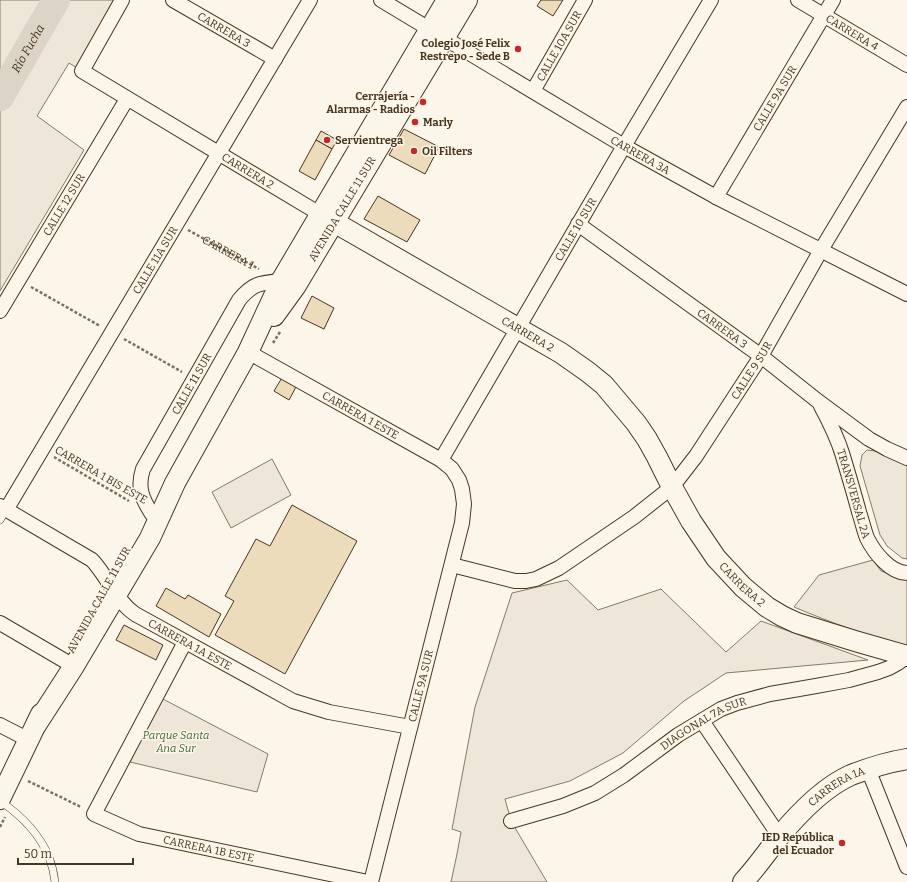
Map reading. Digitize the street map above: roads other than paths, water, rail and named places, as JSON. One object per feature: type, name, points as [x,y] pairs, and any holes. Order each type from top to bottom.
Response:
[{"type":"main road","name":"AVENIDA CALLE 11 SUR","points":[[437,34],[446,0]]},
{"type":"main road","name":"AVENIDA CALLE 11 SUR","points":[[0,800],[69,651],[150,538],[175,482],[248,352],[281,281],[327,218],[437,34],[467,0]]},
{"type":"main road","name":"AVENIDA CALLE 11 SUR","points":[[248,352],[295,288],[327,218]]},
{"type":"main road","name":"CARRERA 2","points":[[327,218],[566,356],[604,385],[632,418],[647,439],[691,521],[716,558],[743,587],[767,607],[797,623],[907,656]]},
{"type":"main road","name":"AVENIDA CALLE 11 SUR","points":[[32,733],[74,666],[138,532],[175,482]]},
{"type":"main road","name":"CARRERA 1A","points":[[743,882],[794,820],[833,786],[850,776],[868,769],[907,759]]},
{"type":"street","name":"CARRERA 2","points":[[122,0],[82,72],[327,218]]},
{"type":"street","name":"CARRERA 3","points":[[173,0],[275,59]]},
{"type":"street","name":"CALLE 11A SUR","points":[[2,512],[42,449],[310,0]]},
{"type":"street","name":"CARRERA 3A","points":[[381,0],[624,146],[716,197],[907,294]]},
{"type":"street","name":"CALLE 10A SUR","points":[[533,91],[585,0]]},
{"type":"street","name":"CALLE 10 SUR","points":[[441,460],[578,224],[711,0]]},
{"type":"street","name":"CARRERA 4","points":[[798,0],[907,65]]},
{"type":"street","name":"CALLE 9A SUR","points":[[716,197],[833,0]]},
{"type":"street","name":"CALLE 12 SUR","points":[[0,311],[127,98]]},
{"type":"street","name":"CALLE 9 SUR","points":[[452,565],[515,580],[526,581],[536,579],[559,568],[596,543],[634,517],[672,487],[696,456],[761,356],[821,250],[907,107]]},
{"type":"street","name":"CARRERA 3","points":[[578,224],[761,356],[870,439],[887,449],[906,456]]},
{"type":"street","name":"CALLE 11 SUR","points":[[152,514],[144,501],[140,483],[144,469],[239,300],[251,288],[258,284],[281,281]]},
{"type":"street","name":"CARRERA 1 ESTE","points":[[248,352],[441,460],[452,469],[462,489]]},
{"type":"street","name":"TRANSVERSAL 2A","points":[[820,402],[833,429],[842,453],[867,538],[876,553],[887,564],[905,573]]},
{"type":"street","name":"CALLE 9A SUR","points":[[371,882],[462,523],[464,504],[462,489]]},
{"type":"street","name":"CARRERA 1A ESTE","points":[[2,512],[92,560],[112,589],[131,612],[294,701],[329,712],[410,727]]},
{"type":"street","points":[[0,623],[65,661]]},
{"type":"street","name":"CARRERA 1B ESTE","points":[[185,642],[94,814],[139,834],[368,882]]},
{"type":"street","name":"DIAGONAL 7A SUR","points":[[511,821],[563,806],[595,793],[624,775],[678,735],[721,709],[742,701],[770,694],[823,685],[870,674],[889,668],[907,656]]},
{"type":"street","points":[[702,721],[780,836]]},
{"type":"street","points":[[0,725],[32,733]]},
{"type":"street","points":[[868,769],[906,860]]},
{"type":"lane","points":[[0,800],[17,813],[36,834],[50,858],[55,882]]},
{"type":"waterway","name":"Río Fucha","points":[[0,97],[56,0]]},
{"type":"place","name":"Colegio José Felix Restrepo - Sede B","points":[[518,49]]},
{"type":"place","name":"Cerrajería - Alarmas - Radios","points":[[423,102]]},
{"type":"place","name":"Marly","points":[[415,122]]},
{"type":"place","name":"Servientrega","points":[[327,140]]},
{"type":"place","name":"Oil Filters","points":[[414,151]]},
{"type":"place","name":"IED República del Ecuador","points":[[842,843]]},
{"type":"park label","name":"Parque Santa Ana Sur","points":[[176,741]]}]
